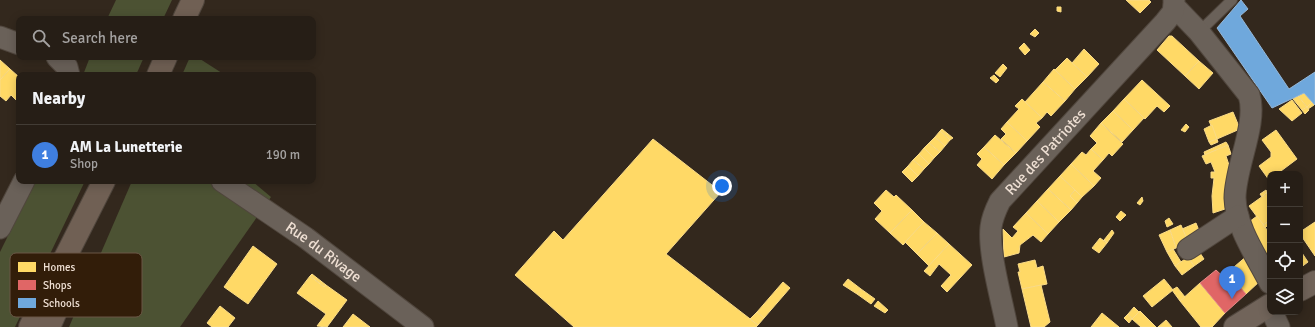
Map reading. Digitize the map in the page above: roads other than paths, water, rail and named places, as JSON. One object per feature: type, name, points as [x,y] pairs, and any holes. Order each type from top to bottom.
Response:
[{"type":"highway","points":[[185,16],[193,0]]},
{"type":"highway","points":[[159,72],[165,60]]},
{"type":"highway","points":[[68,253],[102,184]]},
{"type":"highway","points":[[81,253],[111,184]]},
{"type":"highway","points":[[30,327],[35,317]]},
{"type":"highway","points":[[49,327],[53,317]]},
{"type":"main road","points":[[1303,288],[1315,282]]},
{"type":"main road","points":[[1235,327],[1267,309]]},
{"type":"street","points":[[1174,3],[1246,89],[1251,101],[1250,116],[1236,188],[1238,216],[1268,279]]},
{"type":"street","name":"Rue des Patriotes","points":[[1007,327],[991,243],[991,227],[995,211],[1000,201],[1165,22],[1173,12],[1174,3]]},
{"type":"street","points":[[0,37],[16,43]]},
{"type":"street","points":[[0,228],[22,184]]},
{"type":"street","name":"Rue du Rivage","points":[[226,184],[306,238],[422,327]]},
{"type":"street","points":[[1188,249],[1238,216]]},
{"type":"street","points":[[1274,315],[1279,327]]},
{"type":"lane","points":[[1199,32],[1232,0]]},
{"type":"place","name":"AM La Lunetterie","points":[[1232,299]]}]
